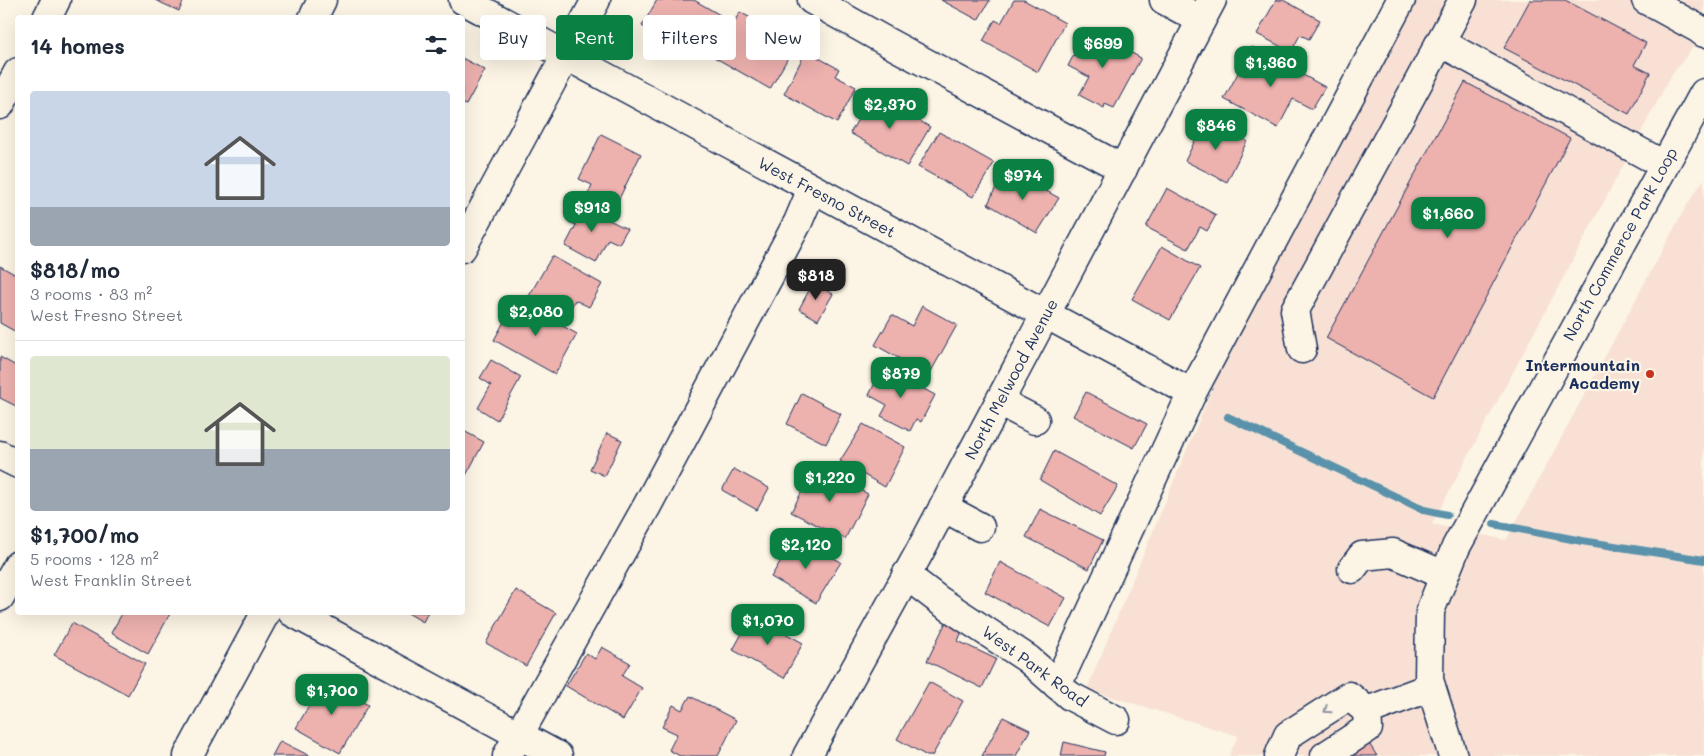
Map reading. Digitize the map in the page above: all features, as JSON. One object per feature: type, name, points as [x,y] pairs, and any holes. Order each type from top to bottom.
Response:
[{"type":"street","points":[[48,15],[56,0]]},
{"type":"street","points":[[314,15],[322,0]]},
{"type":"street","name":"West Fresno Street","points":[[463,0],[556,51]]},
{"type":"street","points":[[588,15],[596,0]]},
{"type":"street","points":[[812,0],[1123,169]]},
{"type":"street","points":[[1164,0],[1206,10]]},
{"type":"street","points":[[1057,685],[1192,392],[1401,0]]},
{"type":"street","points":[[1302,349],[1295,310],[1463,0]]},
{"type":"street","points":[[1646,0],[1704,33]]},
{"type":"street","name":"North Melwood Avenue","points":[[807,756],[1000,402],[1206,10]]},
{"type":"street","points":[[1440,42],[1664,165]]},
{"type":"street","points":[[465,242],[564,60]]},
{"type":"street","name":"West Fresno Street","points":[[573,60],[1192,392]]},
{"type":"street","points":[[0,105],[15,78]]},
{"type":"street","name":"North Commerce Park Loop","points":[[1453,756],[1429,680],[1430,611],[1456,547],[1474,512],[1704,93]]},
{"type":"street","points":[[513,746],[647,506],[798,222],[812,189]]},
{"type":"street","points":[[1000,402],[1035,420]]},
{"type":"street","points":[[0,454],[15,462]]},
{"type":"street","points":[[943,507],[980,526]]},
{"type":"street","points":[[1352,570],[1362,556],[1393,553],[1444,575]]},
{"type":"street","points":[[0,597],[15,570]]},
{"type":"street","name":"West Park Road","points":[[906,575],[1028,659],[1070,696],[1116,720]]},
{"type":"street","points":[[188,756],[264,615]]},
{"type":"street","points":[[297,615],[513,746],[558,756]]},
{"type":"street","points":[[1367,711],[1431,687]]},
{"type":"street","points":[[1279,756],[1288,735],[1349,696],[1367,711],[1368,728],[1325,756]]},
{"type":"shaded area","points":[[1415,0],[1704,0],[1704,33],[1671,76],[1432,524],[1506,540],[1685,208],[1704,179],[1704,756],[1229,756],[1238,736],[1087,689],[1223,363]]},
{"type":"building","points":[[155,0],[184,0],[179,11]]},
{"type":"building","points":[[657,0],[694,0],[720,15],[648,15]]},
{"type":"building","points":[[941,0],[990,0],[978,20]]},
{"type":"building","points":[[1014,0],[1024,0],[1065,23],[1038,72],[983,41],[995,20],[1001,23]]},
{"type":"building","points":[[1276,0],[1283,0],[1320,20],[1309,39],[1300,35],[1291,52],[1257,34]]},
{"type":"building","points":[[1530,0],[1565,0],[1646,43],[1634,65],[1650,73],[1629,114],[1504,48]]},
{"type":"building","points":[[740,12],[746,15],[746,60],[787,60],[770,89],[719,60],[736,60],[736,19]]},
{"type":"building","points":[[1087,29],[1141,58],[1114,108],[1105,104],[1104,108],[1079,95],[1089,77],[1068,66]]},
{"type":"building","points":[[1252,47],[1325,87],[1312,109],[1293,99],[1278,128],[1224,99]]},
{"type":"building","points":[[820,59],[839,69],[835,76],[856,87],[837,123],[784,94],[801,60]]},
{"type":"building","points":[[465,60],[485,70],[465,104]]},
{"type":"building","points":[[1465,82],[1570,138],[1433,397],[1326,338]]},
{"type":"building","points":[[873,94],[930,127],[907,166],[850,133]]},
{"type":"building","points":[[1205,120],[1247,141],[1227,182],[1185,161]]},
{"type":"building","points":[[939,132],[994,163],[973,197],[918,167]]},
{"type":"building","points":[[601,134],[641,154],[615,207],[588,194],[592,185],[579,179]]},
{"type":"building","points":[[1005,168],[1059,198],[1037,233],[988,204]]},
{"type":"building","points":[[1167,188],[1216,215],[1207,231],[1200,227],[1188,249],[1146,227]]},
{"type":"building","points":[[578,204],[627,229],[619,244],[608,239],[596,263],[565,246],[576,225],[569,222]]},
{"type":"building","points":[[1162,246],[1200,268],[1170,320],[1132,299]]},
{"type":"building","points":[[552,256],[602,284],[589,307],[575,300],[566,317],[529,296]]},
{"type":"building","points":[[0,266],[15,274],[15,331],[0,323]]},
{"type":"building","points":[[813,283],[833,294],[818,320],[799,309]]},
{"type":"building","points":[[516,300],[577,334],[555,374],[494,340]]},
{"type":"building","points":[[922,306],[957,325],[929,375],[875,345],[892,315],[912,326]]},
{"type":"building","points":[[0,357],[15,365],[15,406],[0,398]]},
{"type":"building","points":[[491,360],[521,377],[497,420],[478,408],[491,385],[480,378]]},
{"type":"building","points":[[883,367],[935,395],[921,422],[916,419],[910,431],[881,416],[887,405],[869,395]]},
{"type":"building","points":[[1086,392],[1147,424],[1134,448],[1073,416]]},
{"type":"building","points":[[802,393],[841,414],[826,444],[787,424]]},
{"type":"building","points":[[863,424],[905,447],[885,487],[840,461]]},
{"type":"building","points":[[465,432],[484,442],[465,477]]},
{"type":"building","points":[[607,433],[622,440],[605,476],[590,469]]},
{"type":"building","points":[[1054,451],[1118,486],[1100,516],[1040,480]]},
{"type":"building","points":[[815,467],[868,494],[845,539],[791,512]]},
{"type":"building","points":[[734,469],[769,488],[757,510],[722,490]]},
{"type":"building","points":[[1040,509],[1103,540],[1089,569],[1026,537]]},
{"type":"building","points":[[795,537],[841,562],[816,603],[771,577]]},
{"type":"building","points":[[1000,562],[1066,598],[1050,627],[985,592]]},
{"type":"building","points":[[516,590],[556,613],[526,666],[486,643]]},
{"type":"building","points":[[121,615],[169,615],[148,654],[111,633]]},
{"type":"building","points":[[411,615],[426,615],[423,622]]},
{"type":"building","points":[[752,615],[803,643],[784,678],[733,650]]},
{"type":"building","points":[[946,622],[962,631],[958,641],[996,659],[982,688],[927,661]]},
{"type":"building","points":[[72,623],[145,664],[128,695],[54,655]]},
{"type":"building","points":[[602,647],[630,663],[622,676],[642,688],[623,720],[566,686],[586,653],[595,659]]},
{"type":"building","points":[[324,679],[368,705],[340,753],[296,728]]},
{"type":"building","points":[[929,682],[963,701],[932,756],[927,756],[897,739]]},
{"type":"building","points":[[690,696],[736,720],[718,756],[680,756],[669,750],[677,734],[662,727],[673,705],[682,710]]},
{"type":"building","points":[[1003,717],[1030,730],[1016,756],[982,756]]},
{"type":"building","points":[[280,741],[310,756],[272,756]]},
{"type":"building","points":[[1064,742],[1105,752],[1104,756],[1061,756]]},
{"type":"building","points":[[1368,742],[1377,756],[1347,756]]},
{"type":"waterway","points":[[1228,417],[1424,510],[1447,515]]},
{"type":"waterway","points":[[1494,524],[1582,541],[1704,560]]},
{"type":"place","name":"Intermountain Academy","points":[[1650,374]]}]
